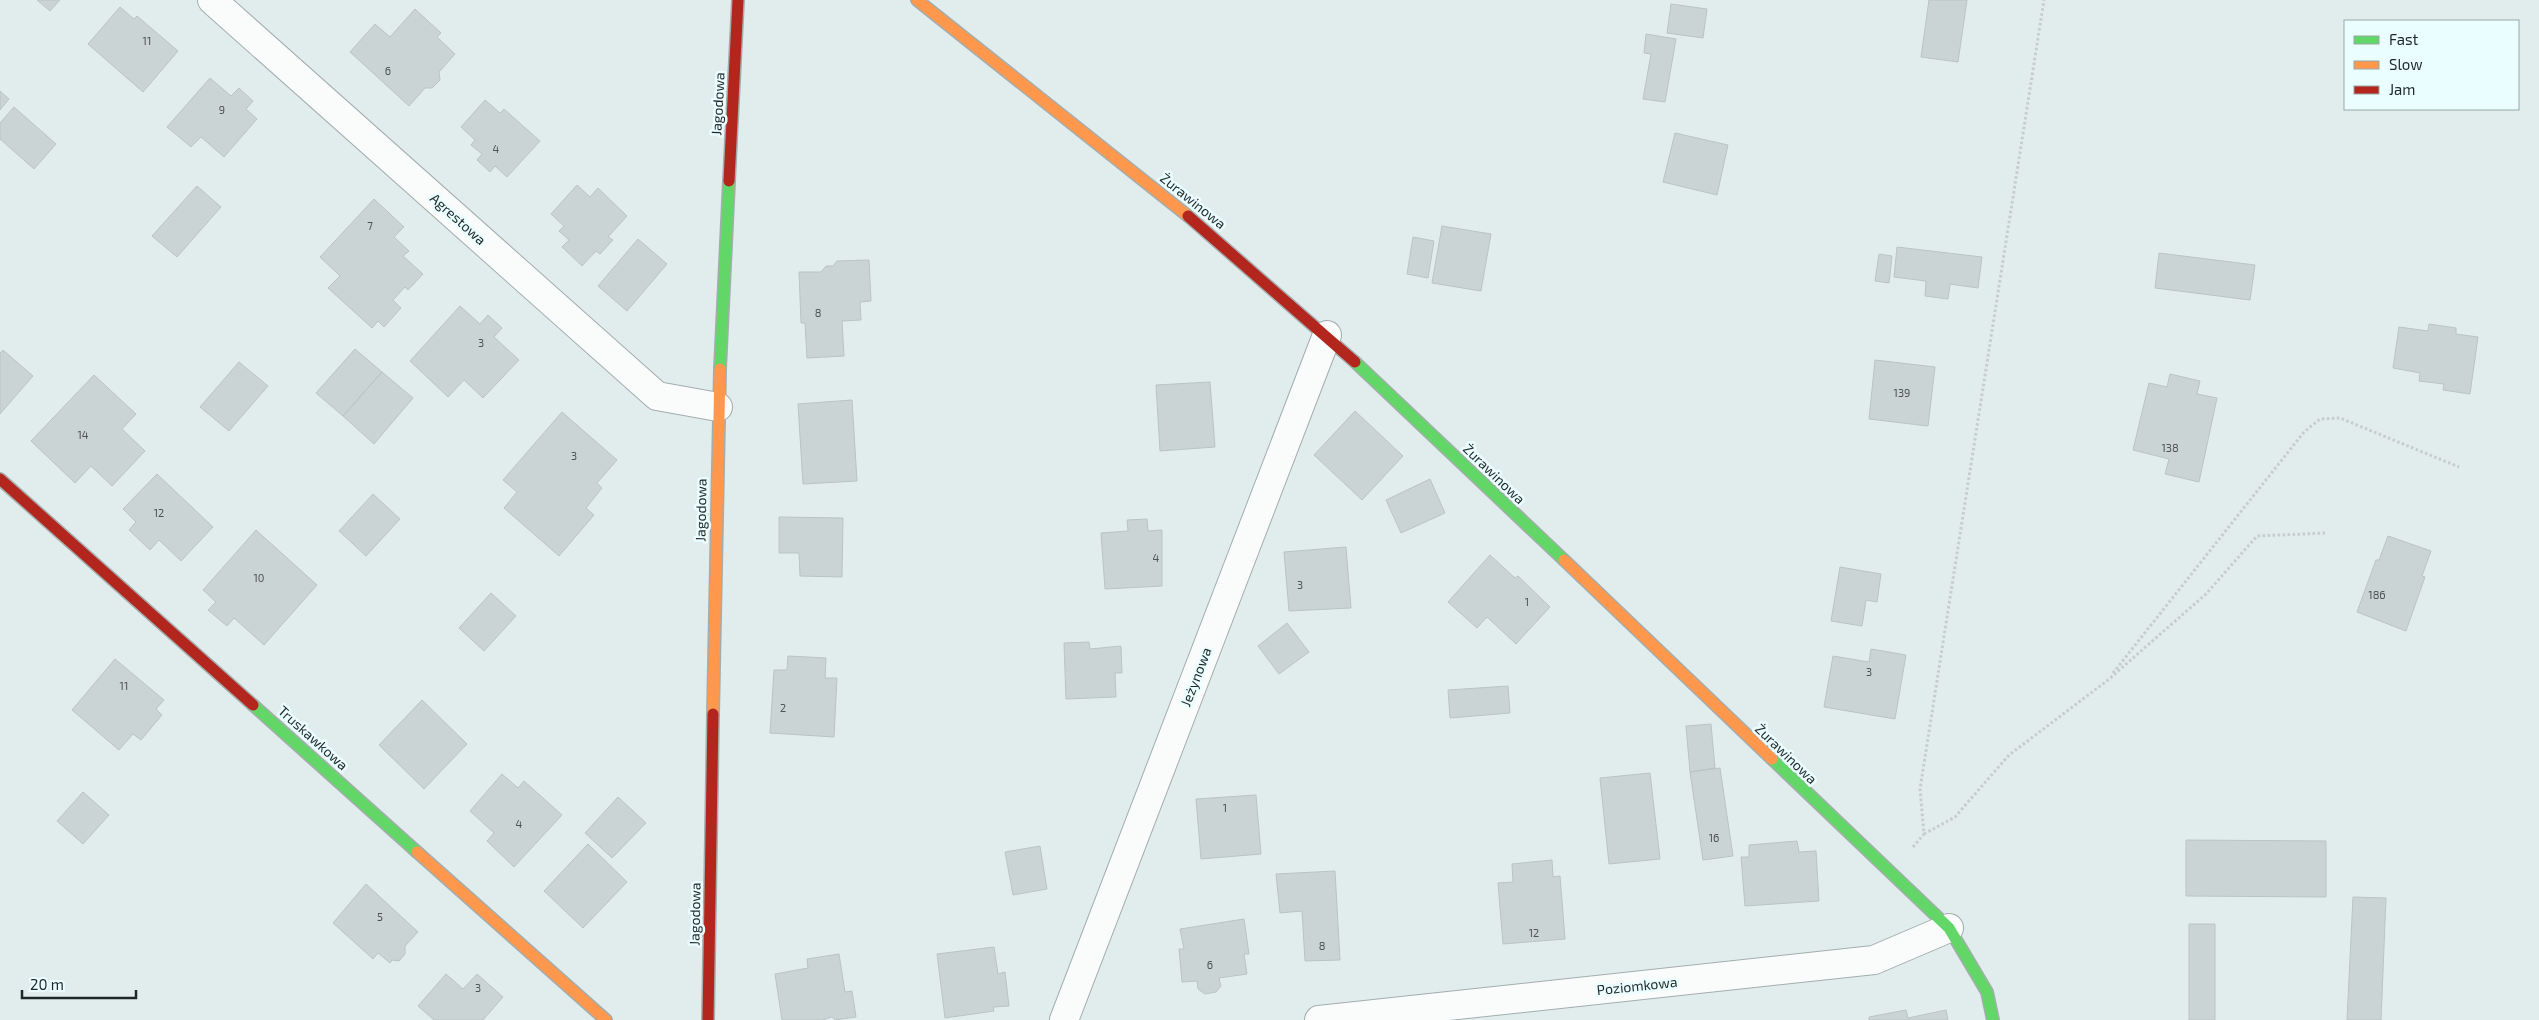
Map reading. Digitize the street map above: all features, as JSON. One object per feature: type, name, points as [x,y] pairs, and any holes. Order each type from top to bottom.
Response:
[{"type":"street","name":"Agrestowa","points":[[212,0],[657,396],[718,407]]},
{"type":"street","name":"Jagodowa","points":[[708,1020],[718,407],[738,0]]},
{"type":"street","name":"Żurawinowa","points":[[917,0],[1207,231],[1327,335],[1948,928],[1987,992],[1993,1020]]},
{"type":"street","name":"Jeżynowa","points":[[1064,1020],[1327,335]]},
{"type":"street","name":"Truskawkowa","points":[[0,479],[606,1020]]},
{"type":"street","name":"Poziomkowa","points":[[1319,1020],[1874,960],[1948,928]]},
{"type":"path","points":[[1924,834],[1920,789],[2044,0]]},
{"type":"path","points":[[2108,680],[2304,432],[2320,419],[2340,418],[2459,467]]},
{"type":"path","points":[[1890,874],[1924,834],[1955,817],[2009,755],[2108,680],[2206,594],[2257,536],[2326,533]]},
{"type":"building","points":[[37,0],[60,0],[50,11]]},
{"type":"building","points":[[1929,0],[1967,0],[1958,62],[1921,57]]},
{"type":"building","points":[[1671,4],[1707,9],[1703,38],[1667,33]]},
{"type":"building","points":[[120,7],[134,19],[137,16],[178,51],[143,92],[88,44]]},
{"type":"building","points":[[415,9],[441,33],[437,37],[455,54],[439,72],[440,80],[432,88],[425,88],[409,106],[350,52],[375,24],[390,37]]},
{"type":"building","points":[[1646,34],[1676,39],[1665,102],[1643,99],[1651,54],[1644,53]]},
{"type":"building","points":[[210,78],[231,96],[239,88],[253,101],[246,109],[257,119],[224,157],[201,137],[191,147],[167,127]]},
{"type":"building","points":[[0,91],[9,99],[0,110]]},
{"type":"building","points":[[485,100],[500,113],[504,109],[540,141],[507,177],[495,166],[490,172],[477,160],[482,154],[471,145],[475,140],[461,127]]},
{"type":"building","points":[[14,107],[56,144],[34,169],[0,139],[0,123]]},
{"type":"building","points":[[1675,133],[1728,145],[1717,195],[1663,182]]},
{"type":"building","points":[[577,185],[590,197],[598,188],[627,216],[608,237],[613,240],[600,254],[596,251],[582,266],[562,247],[569,240],[559,231],[564,226],[551,214]]},
{"type":"building","points":[[197,186],[221,207],[177,257],[152,236]]},
{"type":"building","points":[[374,199],[404,227],[394,237],[409,251],[403,256],[423,274],[408,290],[405,287],[393,300],[401,308],[384,327],[378,321],[372,328],[328,288],[340,276],[320,257]]},
{"type":"building","points":[[1442,226],[1491,234],[1481,291],[1432,283]]},
{"type":"building","points":[[1413,237],[1434,241],[1428,278],[1407,274]]},
{"type":"building","points":[[638,239],[667,264],[627,311],[598,286]]},
{"type":"building","points":[[1897,247],[1982,257],[1978,288],[1950,284],[1948,299],[1925,296],[1926,281],[1894,277]]},
{"type":"building","points":[[2159,253],[2255,265],[2250,300],[2155,288]]},
{"type":"building","points":[[1879,254],[1892,256],[1889,283],[1875,281]]},
{"type":"building","points":[[869,260],[871,301],[860,302],[861,320],[842,321],[844,356],[807,358],[805,323],[801,323],[799,272],[821,272],[826,266],[833,266],[837,261]]},
{"type":"building","points":[[460,306],[480,324],[488,315],[502,328],[494,337],[519,360],[483,398],[464,380],[448,397],[410,361]]},
{"type":"building","points":[[2429,324],[2456,328],[2456,334],[2478,337],[2470,394],[2443,390],[2444,384],[2419,381],[2420,373],[2393,368],[2399,327],[2428,331]]},
{"type":"building","points":[[355,349],[382,372],[343,416],[316,393]]},
{"type":"building","points":[[3,350],[33,376],[0,414],[0,353]]},
{"type":"building","points":[[1875,360],[1935,367],[1928,426],[1869,419]]},
{"type":"building","points":[[239,362],[268,386],[229,431],[200,407]]},
{"type":"building","points":[[382,372],[413,398],[374,444],[343,416]]},
{"type":"building","points":[[2170,374],[2200,381],[2197,394],[2217,398],[2199,482],[2165,474],[2169,459],[2133,450],[2149,383],[2167,387]]},
{"type":"building","points":[[94,375],[136,414],[122,429],[145,451],[112,486],[91,466],[75,483],[31,441]]},
{"type":"building","points":[[1210,382],[1215,447],[1160,451],[1156,385]]},
{"type":"building","points":[[852,400],[857,481],[803,484],[798,404]]},
{"type":"building","points":[[1355,411],[1403,456],[1362,500],[1314,455]]},
{"type":"building","points":[[562,412],[617,460],[597,483],[602,488],[586,508],[594,515],[559,556],[504,508],[517,492],[503,480]]},
{"type":"building","points":[[157,474],[213,527],[181,561],[159,540],[150,550],[129,530],[136,522],[123,509]]},
{"type":"building","points":[[1430,479],[1445,513],[1401,533],[1386,500]]},
{"type":"building","points":[[373,494],[400,519],[366,556],[339,531]]},
{"type":"building","points":[[779,517],[843,518],[842,577],[800,576],[799,553],[779,553]]},
{"type":"building","points":[[1147,519],[1148,531],[1162,530],[1162,586],[1105,589],[1101,533],[1128,531],[1127,520]]},
{"type":"building","points":[[256,530],[317,585],[264,645],[234,618],[227,626],[208,610],[216,602],[203,590]]},
{"type":"building","points":[[2388,536],[2431,551],[2422,576],[2425,577],[2406,631],[2357,612],[2376,560],[2379,560]]},
{"type":"building","points":[[1346,547],[1351,608],[1289,611],[1284,552]]},
{"type":"building","points":[[1490,555],[1515,578],[1518,576],[1550,607],[1516,644],[1487,617],[1477,628],[1448,602]]},
{"type":"building","points":[[1840,567],[1881,574],[1877,602],[1866,600],[1862,626],[1831,621]]},
{"type":"building","points":[[491,593],[516,616],[484,651],[459,628]]},
{"type":"building","points":[[1287,623],[1309,652],[1279,674],[1258,646]]},
{"type":"building","points":[[1089,642],[1090,649],[1121,646],[1122,673],[1115,673],[1116,697],[1066,699],[1064,643]]},
{"type":"building","points":[[1871,649],[1906,655],[1895,719],[1824,707],[1833,656],[1869,662]]},
{"type":"building","points":[[788,656],[826,658],[825,678],[837,678],[834,737],[770,733],[774,670],[787,670]]},
{"type":"building","points":[[115,659],[164,700],[156,709],[162,715],[141,740],[133,734],[119,750],[72,710]]},
{"type":"building","points":[[1508,686],[1510,713],[1450,718],[1448,690]]},
{"type":"building","points":[[422,700],[467,744],[424,789],[379,745]]},
{"type":"building","points":[[1711,724],[1715,768],[1690,772],[1686,726]]},
{"type":"building","points":[[1720,768],[1733,856],[1703,860],[1690,772]]},
{"type":"building","points":[[1650,773],[1660,859],[1609,864],[1600,778]]},
{"type":"building","points":[[502,774],[518,788],[524,781],[562,815],[514,867],[487,841],[494,833],[470,811]]},
{"type":"building","points":[[83,792],[109,815],[83,844],[57,821]]},
{"type":"building","points":[[1256,795],[1261,854],[1201,859],[1196,799]]},
{"type":"building","points":[[618,797],[646,823],[612,858],[585,833]]},
{"type":"building","points":[[2186,840],[2326,841],[2326,897],[2186,896]]},
{"type":"building","points":[[1797,841],[1799,852],[1816,851],[1819,901],[1745,906],[1741,857],[1749,857],[1749,845]]},
{"type":"building","points":[[588,844],[627,882],[583,928],[544,891]]},
{"type":"building","points":[[1040,846],[1047,889],[1013,895],[1005,852]]},
{"type":"building","points":[[1552,860],[1553,877],[1560,876],[1565,939],[1503,944],[1498,883],[1513,882],[1512,864]]},
{"type":"building","points":[[1335,871],[1340,960],[1305,961],[1302,911],[1280,913],[1276,874]]},
{"type":"building","points":[[366,884],[418,932],[405,946],[405,954],[399,961],[392,960],[390,963],[378,953],[373,959],[333,923]]},
{"type":"building","points":[[2353,897],[2386,898],[2381,1020],[2347,1020]]},
{"type":"building","points":[[1244,919],[1249,954],[1244,954],[1247,974],[1219,978],[1221,986],[1216,992],[1205,994],[1198,989],[1197,981],[1182,982],[1179,949],[1184,949],[1180,929]]},
{"type":"building","points":[[2189,924],[2215,924],[2215,1020],[2189,1020]]},
{"type":"building","points":[[994,947],[998,974],[1005,972],[1009,1006],[993,1007],[994,1011],[945,1018],[937,954]]},
{"type":"building","points":[[839,954],[845,992],[852,991],[856,1017],[835,1020],[832,1017],[822,1020],[782,1020],[775,974],[808,968],[807,959]]},
{"type":"building","points":[[446,974],[463,989],[477,974],[503,997],[483,1020],[434,1020],[418,1006]]},
{"type":"building","points":[[1906,1010],[1908,1018],[1946,1010],[1948,1020],[1869,1020],[1869,1017]]},
{"type":"traffic: fast","points":[[720,369],[729,181]]},
{"type":"traffic: fast","points":[[1355,362],[1564,560]]},
{"type":"traffic: fast","points":[[253,705],[417,852]]},
{"type":"traffic: fast","points":[[1772,759],[1949,928],[1987,992],[1993,1020]]},
{"type":"traffic: slow","points":[[917,0],[1188,216]]},
{"type":"traffic: slow","points":[[713,714],[720,369]]},
{"type":"traffic: slow","points":[[1564,560],[1772,759]]},
{"type":"traffic: slow","points":[[417,852],[606,1020]]},
{"type":"traffic: jam","points":[[729,181],[738,0]]},
{"type":"traffic: jam","points":[[1188,216],[1355,362]]},
{"type":"traffic: jam","points":[[0,479],[253,705]]},
{"type":"traffic: jam","points":[[708,1020],[713,714]]}]
